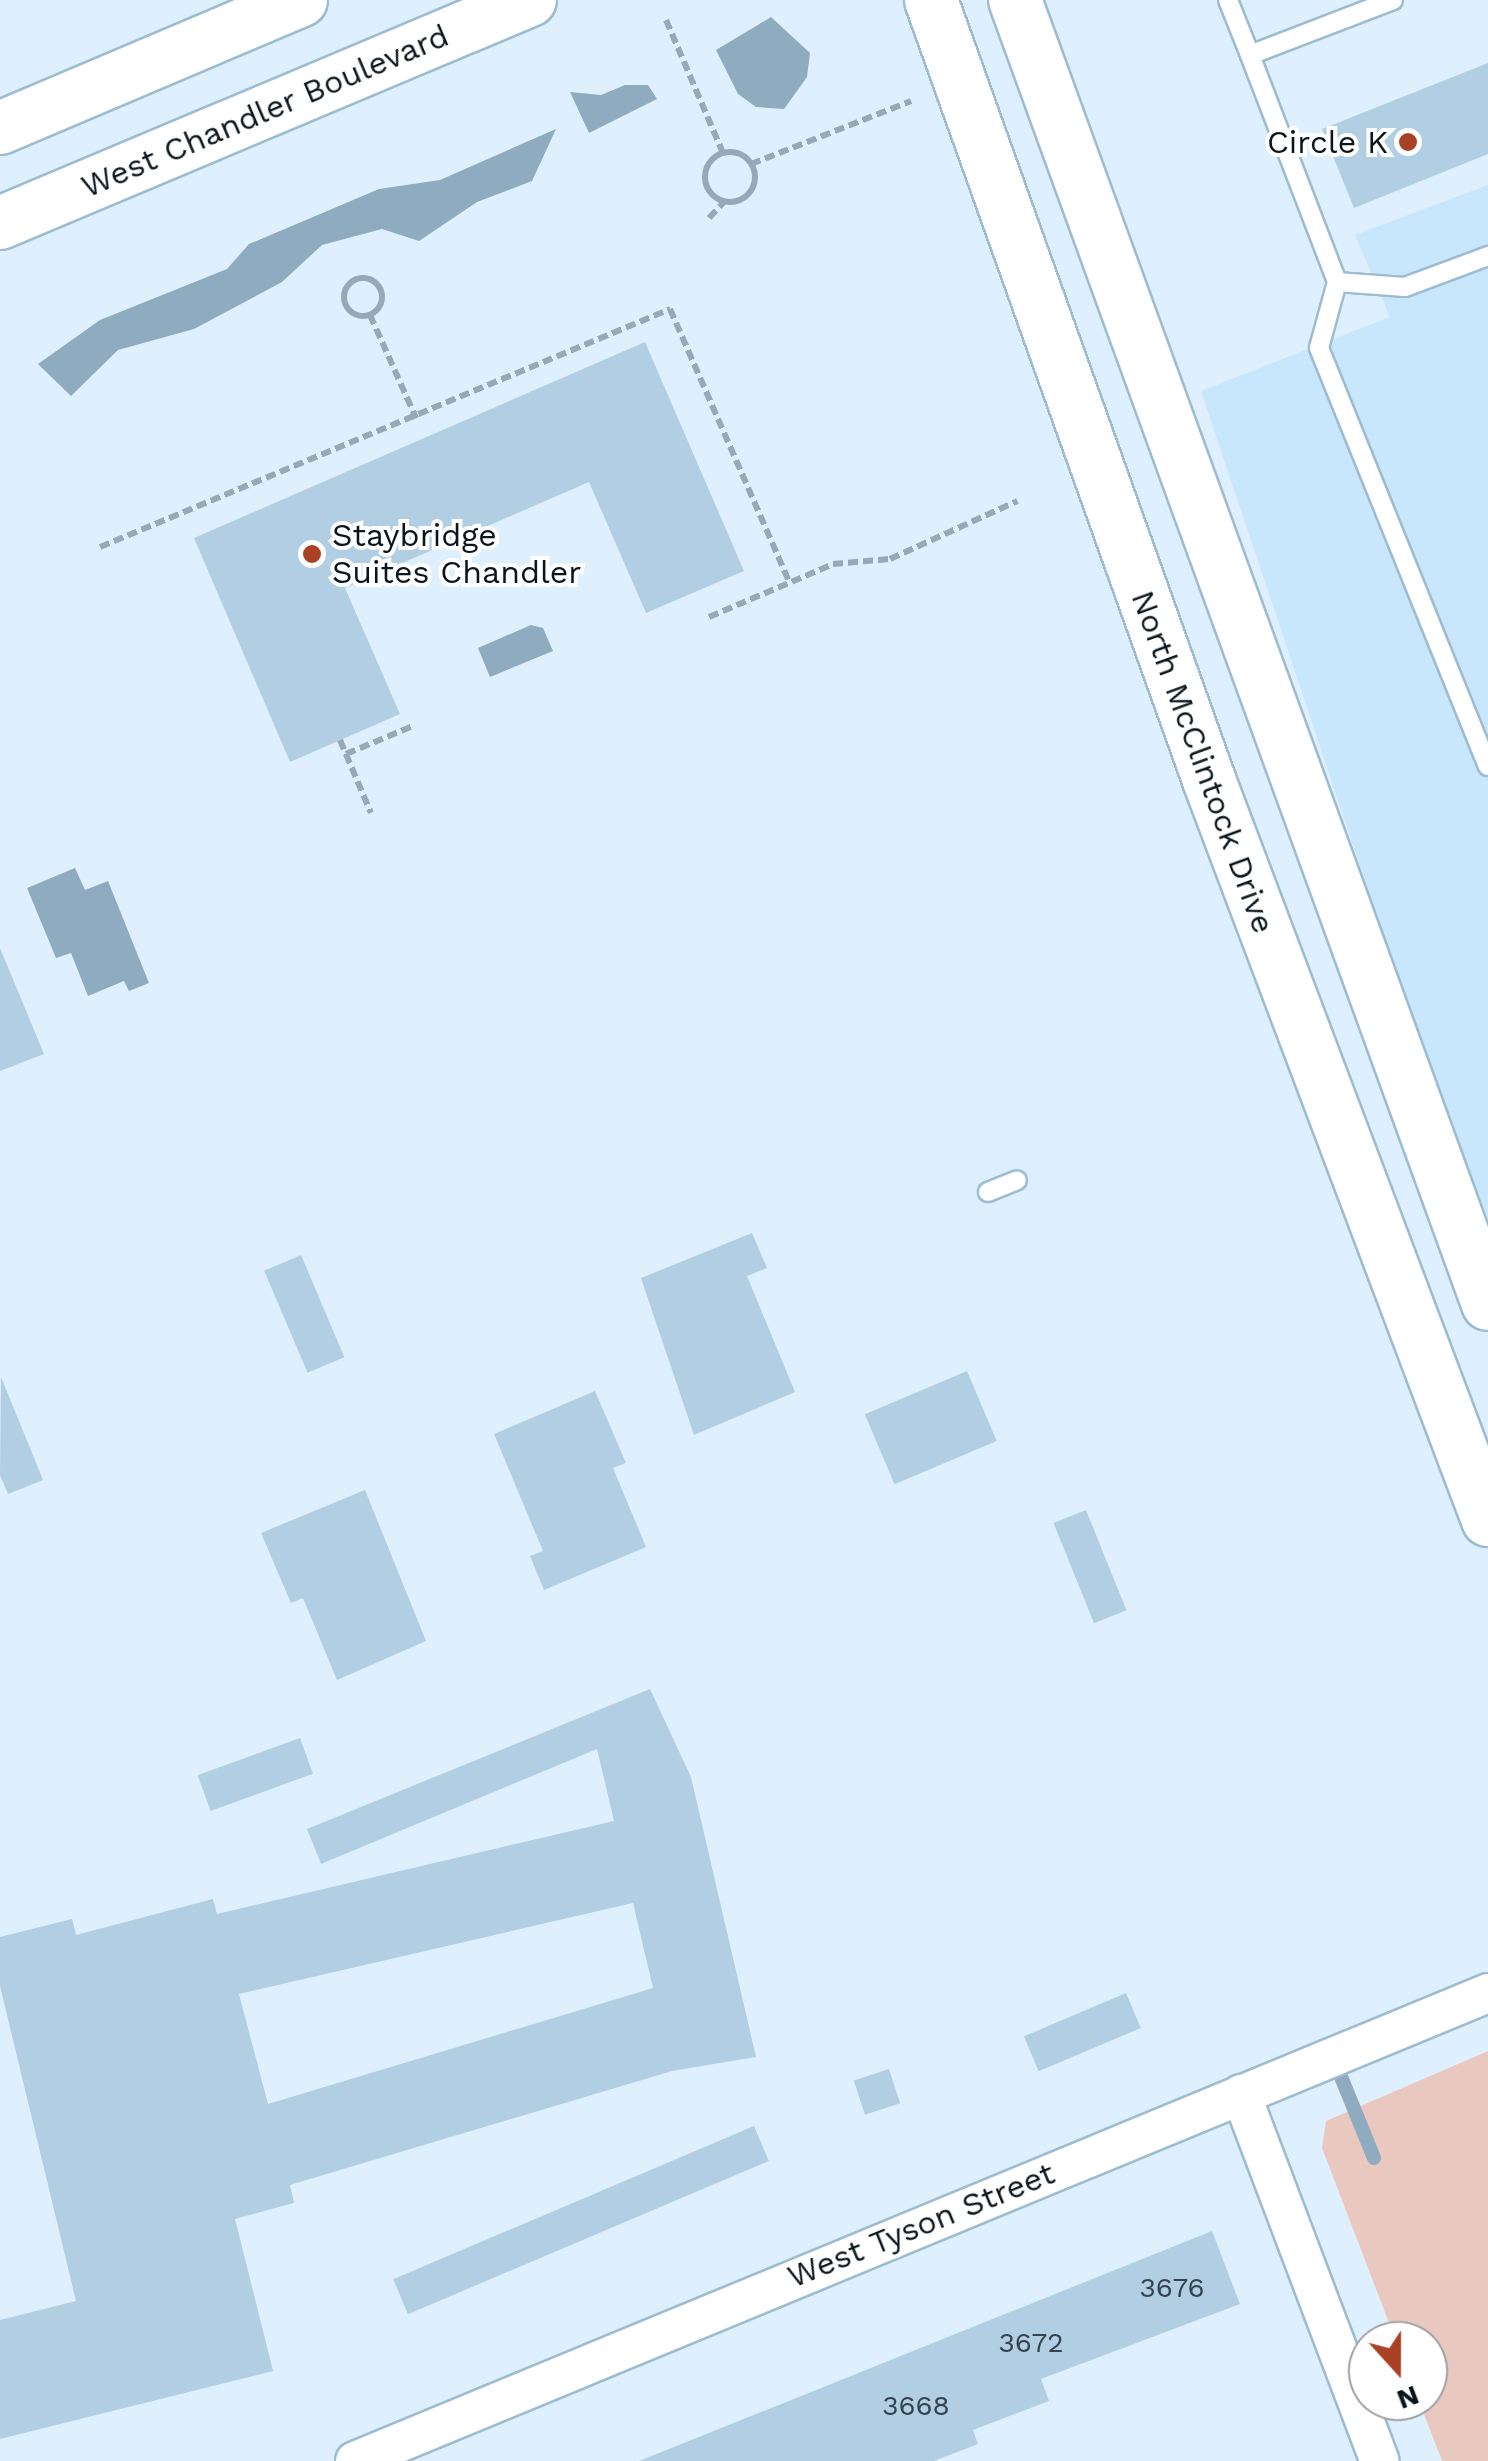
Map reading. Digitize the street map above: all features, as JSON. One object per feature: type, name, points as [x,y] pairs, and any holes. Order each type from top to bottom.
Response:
[{"type":"main road","points":[[0,128],[301,0]]},
{"type":"main road","name":"West Chandler Boulevard","points":[[0,222],[530,0]]},
{"type":"main road","name":"North McClintock Drive","points":[[930,0],[1311,1057],[1488,1520]]},
{"type":"main road","points":[[1016,0],[1384,1029],[1488,1304]]},
{"type":"main road","points":[[1311,1057],[1384,1029]]},
{"type":"street","name":"West Tyson Street","points":[[355,2461],[1488,1993]]},
{"type":"street","points":[[1241,2094],[1380,2461]]},
{"type":"lane","points":[[1228,0],[1337,282],[1319,348],[1488,766]]},
{"type":"lane","points":[[1250,56],[1393,0]]},
{"type":"lane","points":[[1337,282],[1404,287],[1488,256]]},
{"type":"lane","points":[[988,1192],[1017,1180]]},
{"type":"path","points":[[666,20],[723,153],[751,164],[911,101]]},
{"type":"path","points":[[723,153],[705,178],[725,201]]},
{"type":"path","points":[[709,218],[725,201],[748,194],[751,164]]},
{"type":"path","points":[[360,278],[383,294],[370,315],[352,313],[344,302],[345,289],[360,278]]},
{"type":"path","points":[[100,547],[670,309],[789,582]]},
{"type":"path","points":[[370,315],[416,418]]},
{"type":"path","points":[[709,617],[832,564],[890,559],[1017,501]]},
{"type":"path","points":[[346,754],[413,726]]},
{"type":"path","points":[[340,740],[371,813]]},
{"type":"shaded area","points":[[771,17],[810,53],[807,77],[784,109],[756,107],[738,94],[716,50]]},
{"type":"shaded area","points":[[625,85],[648,85],[657,99],[589,133],[570,92],[601,95]]},
{"type":"shaded area","points":[[556,129],[532,181],[477,202],[419,241],[382,229],[322,245],[282,282],[194,329],[118,350],[71,396],[38,364],[100,320],[227,269],[249,244],[379,189],[440,180]]},
{"type":"shaded area","points":[[1488,185],[1488,1218],[1414,1027],[1201,391],[1390,317],[1355,235]]},
{"type":"shaded area","points":[[531,625],[543,628],[553,651],[490,677],[478,648]]},
{"type":"shaded area","points":[[75,868],[85,890],[108,881],[149,983],[129,991],[124,981],[88,996],[71,953],[56,958],[27,888]]},
{"type":"shaded area","points":[[1488,2051],[1488,2461],[1442,2461],[1427,2421],[1448,2421],[1448,2321],[1388,2321],[1322,2148],[1326,2121]]},
{"type":"building","name":"Circle K","points":[[1488,63],[1488,154],[1354,208],[1322,129]]},
{"type":"building","name":"Staybridge Suites Chandler","points":[[645,342],[744,571],[646,613],[589,482],[345,588],[400,714],[290,762],[194,538]]},
{"type":"building","points":[[0,948],[44,1054],[0,1071]]},
{"type":"building","points":[[752,1233],[767,1268],[747,1276],[795,1392],[694,1435],[641,1278]]},
{"type":"building","points":[[301,1255],[344,1357],[308,1373],[264,1271]]},
{"type":"building","points":[[967,1371],[997,1441],[895,1484],[865,1414]]},
{"type":"building","points":[[1,1377],[43,1480],[8,1494],[0,1475]]},
{"type":"building","points":[[595,1391],[626,1463],[613,1468],[646,1547],[544,1590],[530,1556],[543,1551],[494,1434]]},
{"type":"building","points":[[365,1490],[426,1641],[337,1680],[303,1598],[291,1603],[261,1533]]},
{"type":"building","points":[[1086,1510],[1126,1610],[1094,1623],[1054,1523]]},
{"type":"building","points":[[650,1689],[691,1777],[756,2057],[672,2071],[290,2185],[294,2203],[235,2219],[273,2371],[0,2439],[0,2320],[76,2301],[0,1986],[0,1937],[72,1919],[76,1935],[213,1899],[217,1914],[614,1821],[597,1749],[321,1864],[307,1829]],"holes":[[[633,1903],[653,1988],[268,2104],[239,1994]]]},
{"type":"building","points":[[300,1738],[313,1774],[211,1811],[198,1775]]},
{"type":"building","points":[[1126,1993],[1141,2028],[1039,2071],[1024,2036]]},
{"type":"building","points":[[889,2069],[900,2103],[865,2115],[854,2080]]},
{"type":"building","points":[[754,2126],[769,2161],[408,2314],[393,2279]]},
{"type":"building","points":[[1212,2231],[1240,2304],[1041,2379],[1049,2401],[973,2430],[978,2444],[934,2461],[639,2461]]},
{"type":"waterway","points":[[1333,2057],[1374,2158]]},
{"type":"place","name":"Circle K","points":[[1408,142]]},
{"type":"place","name":"Staybridge Suites Chandler","points":[[312,554]]}]
